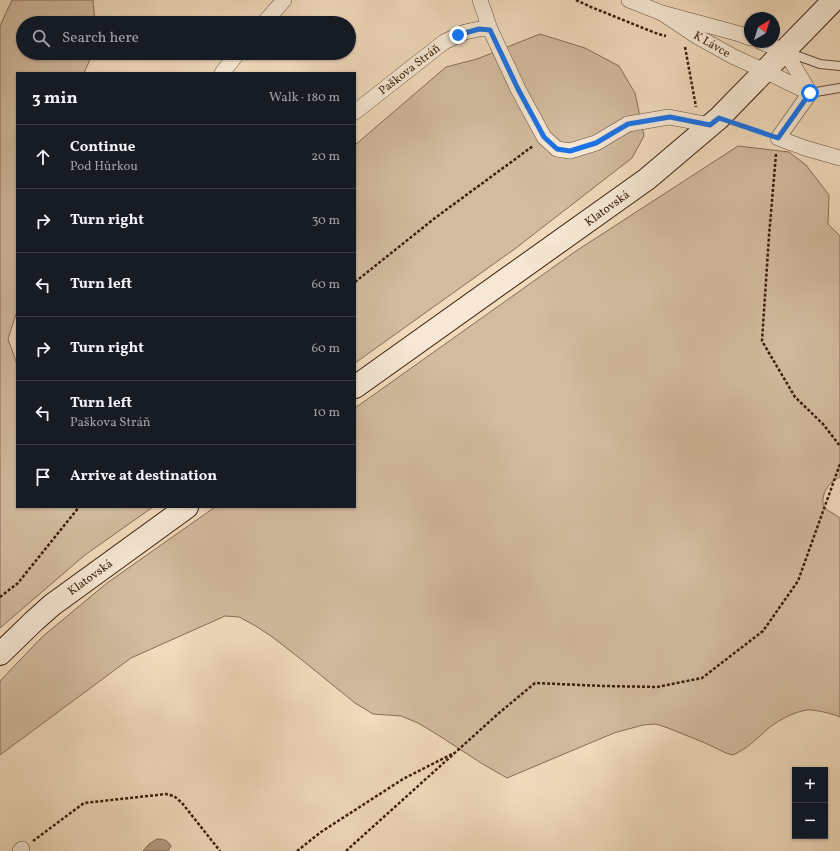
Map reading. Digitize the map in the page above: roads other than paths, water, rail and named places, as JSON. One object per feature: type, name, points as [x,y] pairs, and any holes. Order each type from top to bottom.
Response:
[{"type":"main road","name":"Klatovská","points":[[356,386],[647,179],[765,71],[834,0]]},
{"type":"main road","name":"Klatovská","points":[[0,654],[52,605],[186,508]]},
{"type":"street","points":[[270,16],[284,0]]},
{"type":"street","points":[[480,0],[490,30],[518,89],[544,137],[557,149],[570,151],[596,143],[628,124],[670,117],[709,122]]},
{"type":"street","name":"K Lávce","points":[[629,0],[662,14],[744,36]]},
{"type":"street","name":"K Lávce","points":[[662,14],[728,54],[810,93]]},
{"type":"street","name":"Paškova Stráň","points":[[356,111],[444,42],[465,32],[479,29],[490,30]]},
{"type":"street","points":[[777,48],[785,51],[810,93],[778,138],[805,148],[840,158]]},
{"type":"street","points":[[223,72],[232,60]]},
{"type":"lane","points":[[785,51],[820,64],[840,66]]},
{"type":"lane","points":[[810,93],[840,88]]}]
